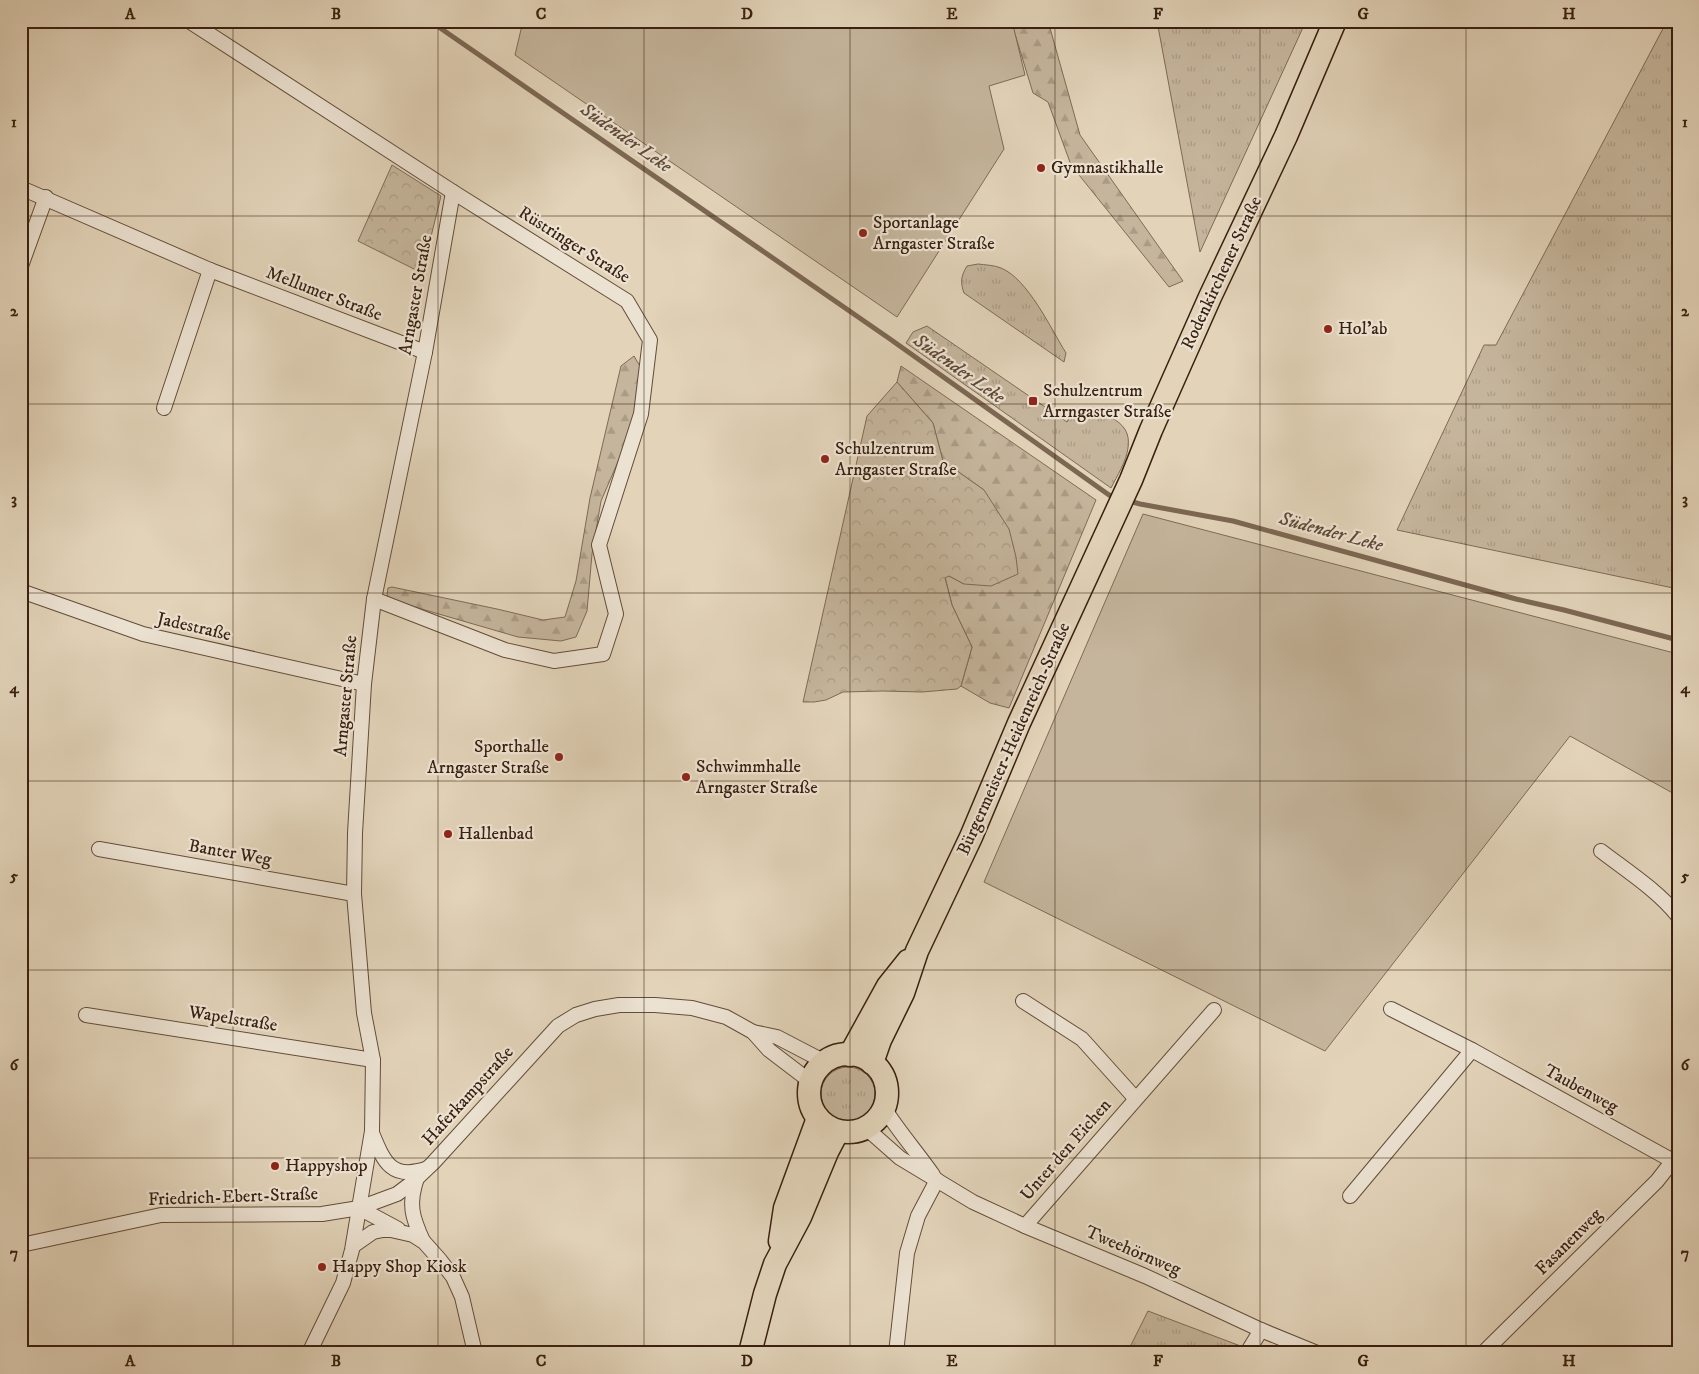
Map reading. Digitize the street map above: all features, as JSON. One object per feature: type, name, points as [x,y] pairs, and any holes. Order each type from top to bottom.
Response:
[{"type":"main road","name":"Rodenkirchener Straße","points":[[1110,526],[1171,383],[1286,136],[1335,21]]},
{"type":"main road","name":"Bürgermeister-Heidenreich-Straße","points":[[872,1063],[880,1040],[904,993],[917,951],[971,838],[1019,723],[1110,526]]},
{"type":"main road","name":"Bürgermeister-Heidenreich-Straße","points":[[850,1055],[888,986],[917,951]]},
{"type":"main road","points":[[850,1055],[862,1057],[877,1068],[884,1080],[886,1094],[884,1108],[875,1121],[866,1128],[849,1132],[838,1131],[828,1126],[818,1118],[810,1102],[811,1082],[819,1068],[825,1062],[837,1056],[850,1055]]},
{"type":"main road","points":[[750,1353],[765,1294],[775,1264],[786,1208],[818,1118]]},
{"type":"main road","points":[[775,1264],[800,1217],[827,1152],[838,1131]]},
{"type":"street","name":"Rüstringer Straße","points":[[189,21],[453,192],[628,301],[650,340],[641,414],[600,546],[616,614],[603,654],[554,661],[505,650],[374,599]]},
{"type":"street","name":"Mellumer Straße","points":[[21,188],[46,197],[210,270],[425,352]]},
{"type":"street","name":"Arngaster Straße","points":[[359,1208],[372,1131],[373,1060],[364,1014],[354,894],[355,833],[364,684],[374,599],[425,352],[453,192]]},
{"type":"street","points":[[21,266],[46,197]]},
{"type":"street","points":[[164,408],[210,270]]},
{"type":"street","name":"Jadestraße","points":[[21,591],[143,634],[364,684]]},
{"type":"street","name":"Banter Weg","points":[[99,849],[354,894]]},
{"type":"street","points":[[1601,851],[1648,887],[1670,906],[1678,916]]},
{"type":"street","name":"Unter den Eichen","points":[[1022,1001],[1082,1039],[1136,1098]]},
{"type":"street","name":"Haferkampstraße","points":[[359,1208],[397,1194],[422,1174],[558,1026],[576,1015],[595,1009],[619,1005],[692,1008],[726,1018],[753,1032],[777,1037],[825,1062]]},
{"type":"street","name":"Taubenweg","points":[[1391,1009],[1675,1158]]},
{"type":"street","name":"Unter den Eichen","points":[[1025,1226],[1214,1010]]},
{"type":"street","name":"Wapelstraße","points":[[86,1015],[373,1060]]},
{"type":"street","name":"Haferkampstraße","points":[[753,1032],[769,1050],[811,1082]]},
{"type":"street","points":[[1350,1196],[1472,1050]]},
{"type":"street","name":"Tweehörnweg","points":[[884,1108],[899,1132],[913,1146],[937,1180]]},
{"type":"street","name":"Tweehörnweg","points":[[866,1128],[900,1158],[973,1202],[1317,1353]]},
{"type":"street","points":[[372,1131],[384,1160],[393,1168],[401,1173],[422,1174],[413,1191],[412,1212],[414,1222],[424,1242],[440,1260],[456,1284],[464,1306],[475,1353]]},
{"type":"street","name":"Fasanenweg","points":[[1483,1353],[1657,1182],[1675,1158]]},
{"type":"street","points":[[896,1353],[907,1253],[918,1216],[937,1180]]},
{"type":"street","points":[[309,1353],[343,1283],[353,1246],[359,1208],[403,1233]]},
{"type":"street","name":"Friedrich-Ebert-Straße","points":[[21,1245],[161,1215],[322,1214],[359,1208]]},
{"type":"street","points":[[353,1246],[373,1232],[392,1230],[413,1235],[424,1242]]},
{"type":"street","points":[[1247,1353],[1261,1330]]},
{"type":"green space","name":"Sportanlage Arngaster Straße","points":[[523,21],[1012,21],[1025,75],[989,86],[1004,149],[897,317],[515,55]]},
{"type":"green space","points":[[1011,21],[1048,21],[1080,135],[1183,281],[1169,287],[1071,165],[1048,102],[1033,93]]},
{"type":"green space","points":[[1157,21],[1306,21],[1200,252]]},
{"type":"green space","points":[[1667,21],[1678,21],[1678,589],[1397,530],[1484,345],[1496,345]]},
{"type":"green space","points":[[392,165],[441,196],[422,273],[358,241]]},
{"type":"green space","points":[[978,264],[1001,268],[1011,274],[1029,293],[1066,353],[1064,362],[964,293],[962,276],[967,266]]},
{"type":"green space","points":[[927,326],[1067,422],[1074,409],[1103,414],[1119,423],[1125,429],[1128,438],[1128,448],[1123,464],[1111,488],[906,343],[913,332]]},
{"type":"green space","points":[[634,356],[641,368],[636,412],[623,450],[601,501],[592,554],[587,611],[576,637],[561,641],[518,637],[394,601],[387,595],[388,588],[392,587],[543,620],[565,617],[576,581],[590,498],[621,366]]},
{"type":"green space","points":[[901,366],[1096,500],[1009,708],[990,703],[961,686],[972,647],[952,605],[945,577],[949,576],[964,584],[984,490],[943,461],[933,423],[897,382]]},
{"type":"green space","points":[[897,382],[933,423],[943,461],[984,490],[1009,529],[1018,574],[991,586],[964,584],[949,576],[945,578],[952,605],[972,647],[961,686],[957,689],[922,692],[843,692],[826,700],[803,702],[867,416]]},
{"type":"green space","points":[[1143,514],[1678,654],[1678,796],[1570,736],[1325,1051],[984,882]]},
{"type":"green space","points":[[848,1067],[858,1069],[867,1075],[873,1084],[875,1094],[873,1104],[867,1113],[858,1119],[848,1121],[838,1119],[829,1113],[823,1104],[821,1094],[823,1084],[829,1075],[838,1069]]},
{"type":"green space","points":[[1148,1311],[1259,1353],[1212,1353],[1209,1346],[1192,1353],[1127,1353]]},
{"type":"waterway","name":"Südender Leke","points":[[430,21],[890,339],[1109,495],[1118,497]]},
{"type":"waterway","name":"Südender Leke","points":[[1129,501],[1233,521],[1516,599],[1678,640]]},
{"type":"place","name":"Gymnastikhalle","points":[[1041,168]]},
{"type":"place","name":"Sportanlage Arngaster Straße","points":[[863,233]]},
{"type":"place","name":"Hol'ab","points":[[1328,329]]},
{"type":"place","name":"Schulzentrum Arrngaster Straße","points":[[1033,401]]},
{"type":"place","name":"Schulzentrum Arngaster Straße","points":[[825,459]]},
{"type":"place","name":"Sporthalle Arngaster Straße","points":[[559,757]]},
{"type":"place","name":"Schwimmhalle Arngaster Straße","points":[[686,777]]},
{"type":"place","name":"Hallenbad","points":[[448,834]]},
{"type":"place","name":"Happyshop","points":[[275,1166]]},
{"type":"place","name":"Happy Shop Kiosk","points":[[322,1267]]}]
